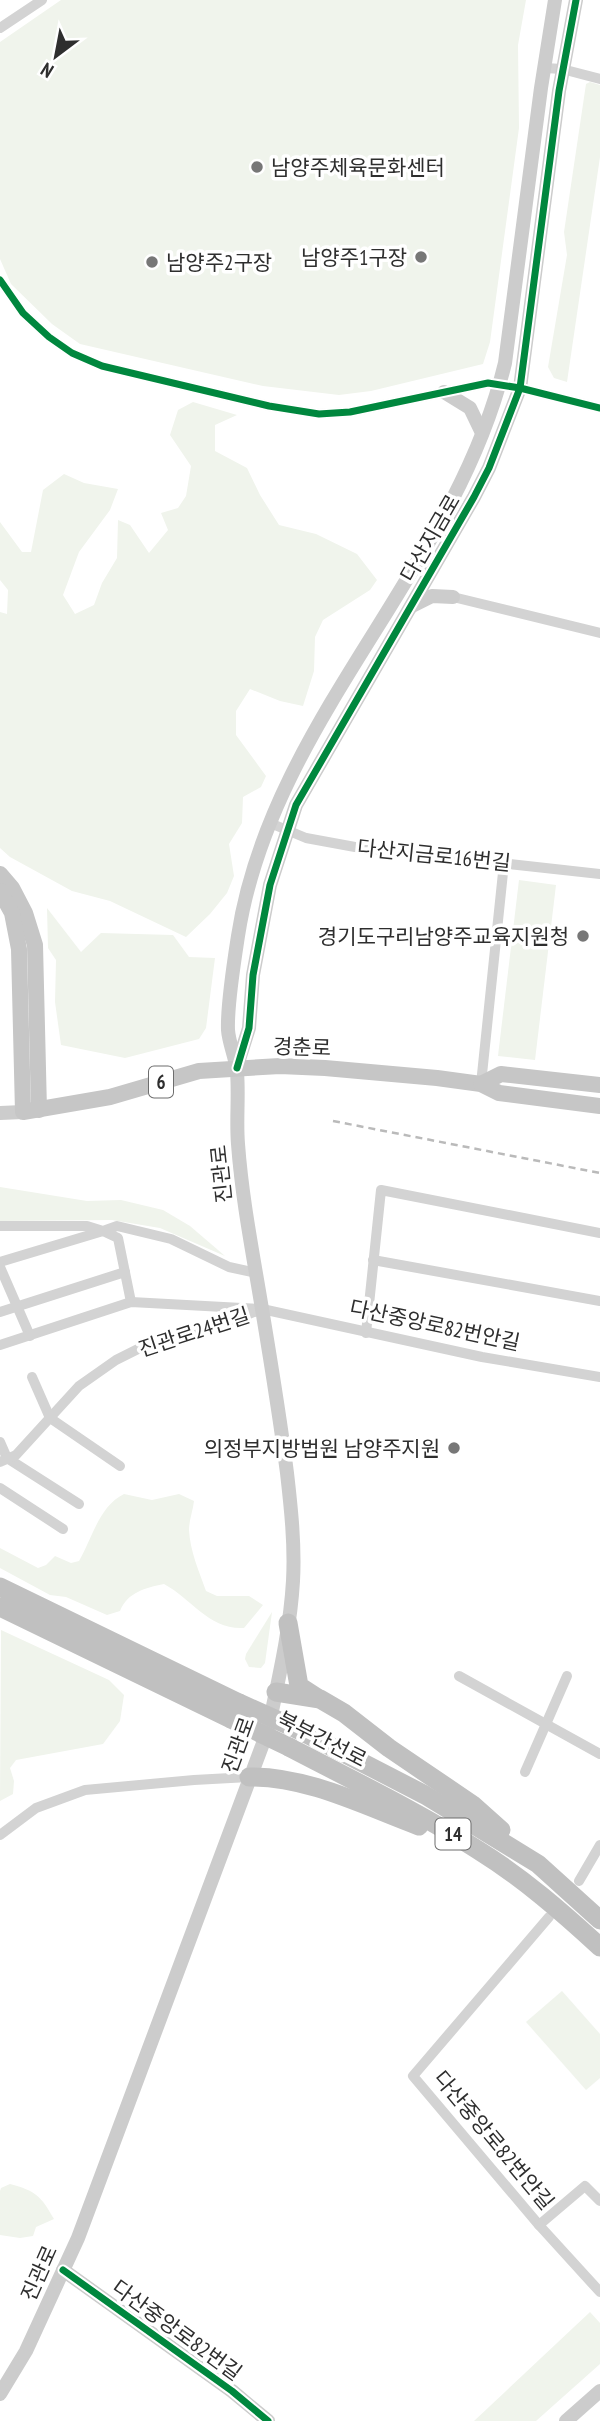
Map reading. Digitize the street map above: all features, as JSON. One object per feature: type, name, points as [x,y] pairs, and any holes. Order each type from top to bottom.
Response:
[{"type":"highway","name":"북부간선로","points":[[0,1587],[235,1711]]},
{"type":"highway","name":"북부간선로","points":[[0,1607],[425,1795],[538,1864],[600,1920]]},
{"type":"highway","points":[[288,1623],[299,1686],[344,1713],[389,1748],[473,1805],[538,1864]]},
{"type":"highway","points":[[276,1692],[320,1699]]},
{"type":"highway","name":"북부간선로","points":[[293,1738],[480,1851],[542,1895],[600,1947]]},
{"type":"highway","points":[[249,1777],[270,1777],[329,1792],[480,1851]]},
{"type":"main road","points":[[0,874],[12,888],[25,913],[34,945],[39,1110]]},
{"type":"main road","points":[[0,891],[12,913],[19,948],[23,1112]]},
{"type":"main road","name":"경춘로","points":[[23,1112],[110,1097],[199,1071],[237,1068],[325,1068],[481,1084],[499,1093],[600,1106]]},
{"type":"main road","name":"경춘로","points":[[481,1084],[501,1074],[600,1085]]},
{"type":"street","points":[[0,28],[42,0]]},
{"type":"street","name":"다산지금로","points":[[237,1068],[228,1030],[234,966],[251,876],[270,823],[281,797],[344,679],[449,509],[464,479],[500,385],[555,0]]},
{"type":"street","name":"다산지금로","points":[[237,1068],[249,1028],[260,928],[270,885],[296,805],[489,468],[520,388],[562,69],[576,0]]},
{"type":"street","points":[[545,68],[562,69],[600,79]]},
{"type":"street","points":[[0,280],[23,313],[72,353],[102,366],[269,406],[319,414],[350,412],[488,383],[600,408]]},
{"type":"street","points":[[444,392],[470,408],[482,433]]},
{"type":"street","points":[[437,563],[437,574],[453,597]]},
{"type":"street","points":[[411,607],[432,596],[453,597],[600,633]]},
{"type":"street","name":"다산지금로16번길","points":[[270,823],[306,838],[355,847],[600,874]]},
{"type":"street","points":[[481,1084],[504,863]]},
{"type":"street","name":"진관로","points":[[0,2394],[26,2351],[83,2225],[268,1730],[285,1655],[293,1580],[292,1514],[275,1377],[243,1196],[238,1141],[237,1068]]},
{"type":"street","name":"경춘로","points":[[0,1113],[23,1112]]},
{"type":"street","points":[[366,1333],[381,1190],[600,1233]]},
{"type":"street","points":[[0,1226],[87,1226],[118,1238],[131,1302],[0,1345]]},
{"type":"street","points":[[30,1336],[0,1264],[117,1226],[171,1239],[229,1267],[257,1273]]},
{"type":"street","points":[[373,1260],[600,1301]]},
{"type":"street","points":[[0,1312],[125,1272]]},
{"type":"street","name":"다산중앙로82번안길","points":[[131,1302],[262,1309],[482,1357],[600,1377]]},
{"type":"street","name":"진관로24번길","points":[[4,1460],[16,1455],[79,1386],[126,1355],[144,1346],[222,1325],[262,1309]]},
{"type":"street","points":[[32,1377],[50,1418],[120,1466]]},
{"type":"street","points":[[0,1442],[4,1460],[79,1504]]},
{"type":"street","points":[[0,1488],[63,1529]]},
{"type":"street","points":[[459,1676],[600,1754]]},
{"type":"street","points":[[526,1772],[567,1676]]},
{"type":"street","points":[[0,1835],[36,1808],[85,1790],[249,1777]]},
{"type":"street","points":[[579,1881],[600,1845]]},
{"type":"street","name":"다산중앙로82번안길","points":[[548,1917],[413,2076],[538,2225],[600,2292]]},
{"type":"street","points":[[538,2225],[585,2186],[600,2201]]},
{"type":"street","name":"다산중앙로82번길","points":[[64,2270],[232,2391],[268,2421]]},
{"type":"street","points":[[566,2421],[600,2391]]},
{"type":"shaded area","name":"남양주체육문화센터","points":[[61,0],[526,0],[518,45],[519,128],[490,342],[483,364],[371,391],[339,395],[263,386],[80,344],[52,324],[11,284],[0,259],[0,42]]},
{"type":"shaded area","points":[[590,82],[600,85],[600,157],[567,382],[554,378],[548,367],[567,255],[564,232],[586,84]]},
{"type":"shaded area","points":[[193,402],[237,415],[215,425],[215,451],[247,468],[279,525],[316,534],[357,554],[377,580],[370,590],[323,620],[315,637],[314,671],[303,706],[280,701],[250,689],[236,711],[236,735],[266,776],[261,787],[243,797],[242,823],[229,844],[234,876],[227,893],[186,937],[110,901],[72,891],[10,857],[0,848],[0,612],[7,614],[8,590],[0,580],[0,522],[22,552],[31,552],[43,490],[64,474],[84,483],[118,489],[110,510],[79,552],[63,595],[75,614],[94,605],[102,583],[117,558],[118,520],[130,525],[149,553],[168,530],[161,513],[178,508],[186,496],[191,466],[170,435],[178,410]]},
{"type":"shaded area","points":[[519,880],[556,885],[535,1060],[498,1056]]},
{"type":"shaded area","points":[[47,908],[81,952],[101,933],[173,935],[189,957],[215,958],[206,1028],[199,1039],[125,1058],[61,1045],[55,1002],[56,960],[48,948]]},
{"type":"shaded area","points":[[0,1187],[87,1201],[121,1200],[163,1210],[190,1226],[225,1256],[160,1228],[112,1220],[0,1221]]},
{"type":"shaded area","points":[[124,1494],[152,1500],[179,1494],[194,1501],[189,1526],[190,1538],[206,1591],[217,1596],[249,1596],[263,1605],[244,1628],[221,1624],[211,1619],[164,1584],[132,1595],[120,1611],[107,1615],[66,1597],[50,1595],[0,1568],[0,1548],[38,1568],[46,1565],[55,1556],[71,1563],[79,1561],[108,1506]]},
{"type":"shaded area","points":[[272,1612],[265,1663],[261,1668],[249,1667],[246,1654]]},
{"type":"shaded area","points":[[1,1630],[109,1680],[124,1695],[120,1721],[103,1744],[16,1760],[10,1768],[14,1781],[13,1794],[0,1801]]},
{"type":"shaded area","points":[[562,1991],[600,2034],[600,2078],[586,2090],[526,2022]]},
{"type":"shaded area","points":[[10,2184],[37,2196],[54,2219],[36,2227],[33,2236],[20,2238],[0,2235],[0,2191]]},
{"type":"shaded area","points":[[590,2312],[600,2323],[600,2364],[536,2421],[474,2421]]},
{"type":"railway","points":[[333,1121],[600,1173]]},
{"type":"cycle path","points":[[237,1068],[249,1028],[253,975],[270,885],[296,805],[474,497],[489,468],[520,388],[559,91],[576,0]]},
{"type":"cycle path","points":[[0,280],[23,313],[49,337],[72,353],[102,366],[269,406],[319,414],[350,412],[488,383],[600,408]]},
{"type":"cycle path","points":[[63,2270],[232,2391],[268,2421]]},
{"type":"place","name":"남양주체육문화센터","points":[[257,167]]},
{"type":"place","name":"남양주1구장","points":[[421,257]]},
{"type":"place","name":"남양주2구장","points":[[152,262]]},
{"type":"place","name":"경기도구리남양주교육지원청","points":[[583,936]]},
{"type":"place","name":"의정부지방법원 남양주지원","points":[[454,1448]]}]
